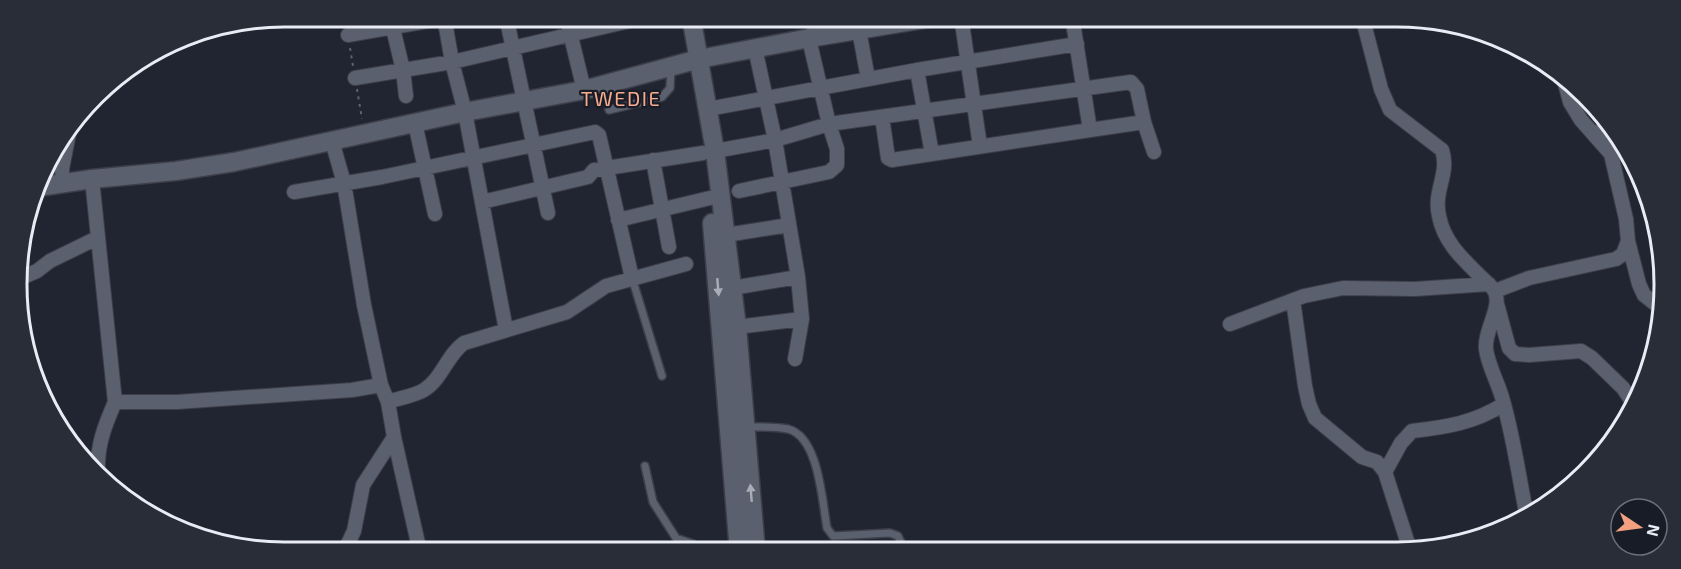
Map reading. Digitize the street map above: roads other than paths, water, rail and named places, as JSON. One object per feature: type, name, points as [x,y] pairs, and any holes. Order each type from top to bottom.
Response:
[{"type":"street","points":[[348,35],[375,27]]},
{"type":"street","points":[[393,27],[403,70],[406,96]]},
{"type":"street","points":[[449,27],[452,62],[465,112],[472,159],[506,330]]},
{"type":"street","points":[[509,27],[548,213]]},
{"type":"street","points":[[568,27],[584,90]]},
{"type":"street","points":[[355,78],[452,62],[604,27]]},
{"type":"street","points":[[683,27],[708,109],[710,198],[738,542]]},
{"type":"street","points":[[692,27],[694,61],[726,235],[737,327],[755,542]]},
{"type":"street","points":[[739,191],[829,172],[837,165],[837,149],[821,87],[812,38],[812,27]]},
{"type":"street","points":[[47,186],[92,179],[188,170],[234,162],[465,112],[584,90],[694,61],[755,48],[877,27]]},
{"type":"street","points":[[963,27],[980,146]]},
{"type":"street","points":[[1074,27],[1090,130]]},
{"type":"street","points":[[1365,27],[1381,90],[1390,110],[1442,150],[1445,160],[1444,171],[1436,197],[1439,218],[1455,252],[1493,293],[1509,348],[1515,354],[1529,355],[1581,351],[1592,358],[1628,396]]},
{"type":"street","points":[[859,30],[868,79]]},
{"type":"street","points":[[708,109],[917,70],[1077,44]]},
{"type":"street","points":[[755,48],[775,140],[798,277],[802,319],[795,359]]},
{"type":"street","points":[[917,70],[932,154]]},
{"type":"street","points":[[482,202],[588,177],[594,170],[606,167],[775,140],[829,124],[974,102],[1131,82],[1137,89],[1144,122],[1154,152]]},
{"type":"street","points":[[1567,92],[1570,102],[1581,120],[1611,154],[1639,284],[1644,295],[1653,302]]},
{"type":"street","points":[[882,117],[888,158],[892,160],[1144,122]]},
{"type":"street","points":[[415,123],[435,214]]},
{"type":"street","points":[[1594,133],[1603,131]]},
{"type":"street","points":[[294,192],[472,159],[594,132],[599,135],[632,278]]},
{"type":"street","points":[[332,141],[344,183],[362,294],[381,385],[388,402],[393,437],[418,542]]},
{"type":"street","points":[[63,184],[62,169],[66,147]]},
{"type":"street","points":[[652,160],[669,247]]},
{"type":"street","points":[[92,179],[115,402],[102,434],[98,462]]},
{"type":"street","points":[[618,220],[710,198]]},
{"type":"street","points":[[726,235],[789,225]]},
{"type":"street","points":[[28,276],[37,272],[50,261],[97,238]]},
{"type":"street","points":[[1230,324],[1293,300],[1343,288],[1493,293],[1529,278],[1616,259],[1623,254],[1628,241]]},
{"type":"street","points":[[388,402],[424,390],[439,375],[457,348],[464,343],[567,312],[598,290],[632,278],[686,264]]},
{"type":"street","points":[[732,288],[798,277]]},
{"type":"street","points":[[1493,293],[1486,349],[1504,404],[1525,508]]},
{"type":"street","points":[[1293,300],[1305,386],[1315,418],[1362,457],[1377,462],[1386,472],[1407,541]]},
{"type":"street","points":[[737,327],[802,319]]},
{"type":"street","points":[[115,402],[177,402],[352,390],[381,385]]},
{"type":"street","points":[[1386,472],[1401,443],[1412,431],[1447,428],[1485,417],[1504,404]]},
{"type":"street","points":[[349,542],[354,531],[363,484],[393,437]]},
{"type":"lane","points":[[609,110],[662,97],[670,88],[671,68]]},
{"type":"lane","points":[[632,278],[662,376]]},
{"type":"lane","points":[[746,427],[789,429],[801,436],[816,467],[827,528],[833,536],[890,533],[898,536],[901,542]]},
{"type":"lane","points":[[645,466],[653,502],[676,538],[687,542]]},
{"type":"district","name":"TWEDIE","points":[[621,98]]}]
